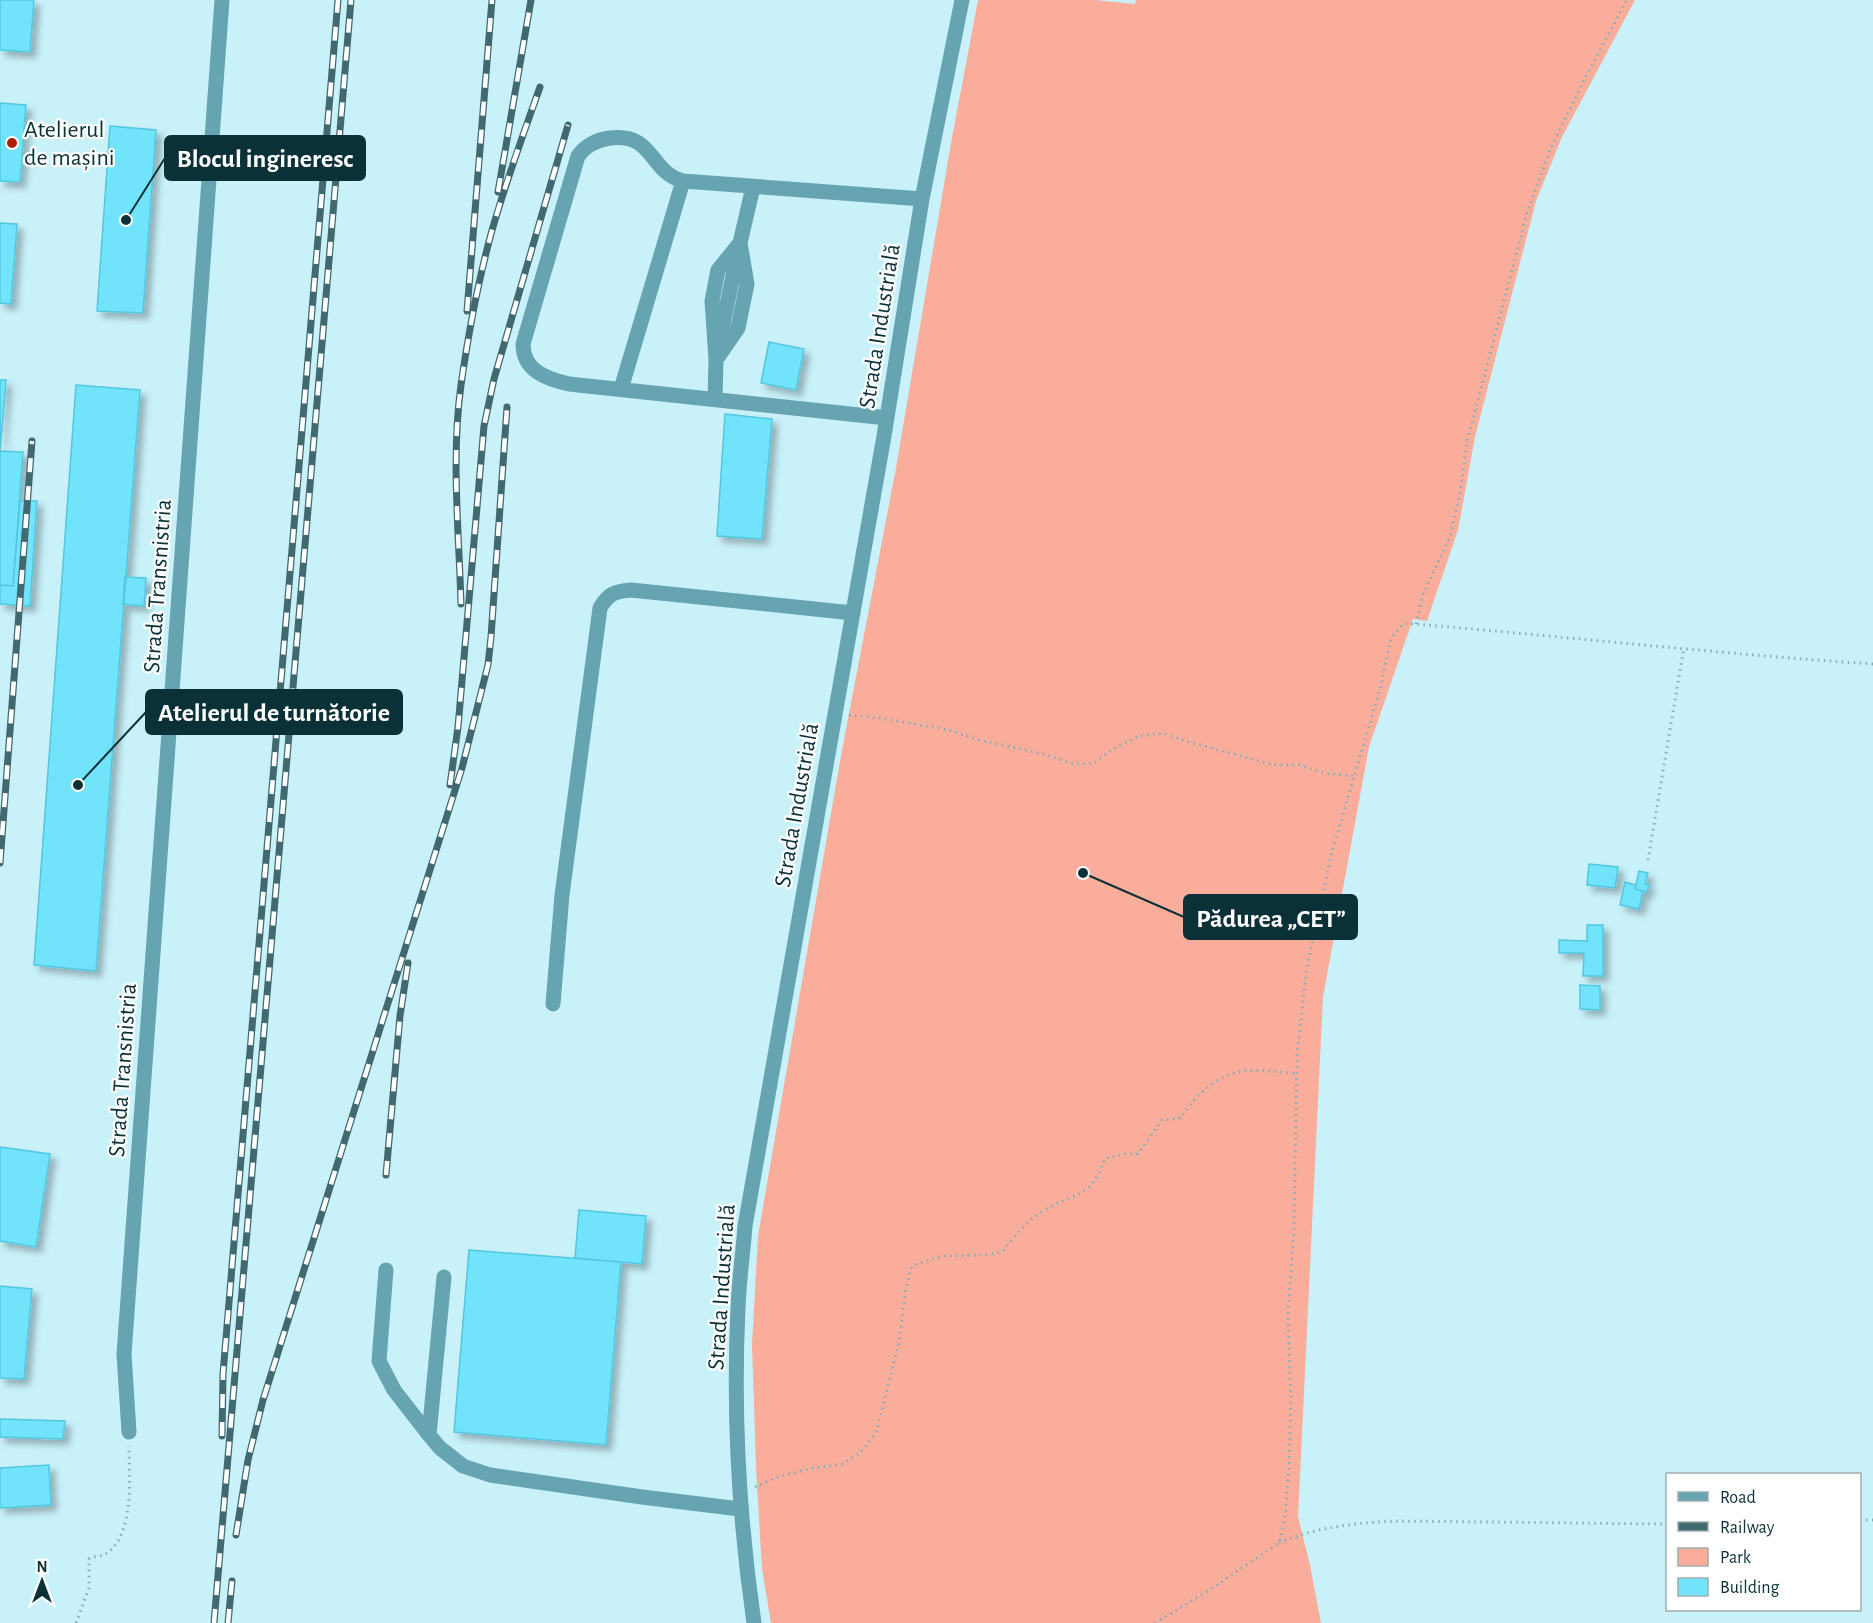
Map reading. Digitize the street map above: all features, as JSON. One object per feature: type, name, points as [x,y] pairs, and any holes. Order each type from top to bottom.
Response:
[{"type":"street","name":"Strada Transnistria","points":[[129,1432],[124,1354],[222,0]]},
{"type":"street","name":"Strada Industrială","points":[[754,1623],[740,1502],[736,1414],[738,1308],[745,1226],[887,418],[922,199],[962,0]]},
{"type":"street","points":[[887,418],[569,384],[554,380],[534,370],[526,362],[523,344],[578,156],[597,140],[624,137],[633,140],[641,144],[675,179],[683,181],[922,199]]},
{"type":"street","points":[[621,389],[683,181]]},
{"type":"street","points":[[716,360],[738,328],[747,284],[740,243],[753,187]]},
{"type":"street","points":[[715,399],[716,360],[712,301],[718,270],[740,243]]},
{"type":"street","points":[[553,1004],[568,845],[600,608],[606,598],[612,593],[631,590],[853,613]]},
{"type":"street","points":[[386,1270],[379,1361],[394,1390],[429,1435],[440,1448],[463,1466],[490,1475],[642,1497],[740,1502]]},
{"type":"street","points":[[429,1435],[444,1277]]},
{"type":"path","points":[[1416,624],[1424,595],[1450,536],[1460,494],[1467,442],[1527,213],[1550,150],[1627,0]]},
{"type":"path","points":[[1278,1543],[1285,1518],[1289,1466],[1291,1401],[1288,1314],[1294,1230],[1297,1074],[1307,967],[1331,856],[1381,685],[1391,638],[1404,624],[1416,624],[1873,664]]},
{"type":"path","points":[[1648,860],[1684,647]]},
{"type":"path","points":[[835,714],[891,719],[950,730],[1075,764],[1095,763],[1114,748],[1139,736],[1162,733],[1274,765],[1299,765],[1325,773],[1354,776]]},
{"type":"path","points":[[740,1502],[775,1478],[808,1469],[843,1464],[861,1452],[876,1433],[900,1343],[906,1287],[912,1266],[942,1256],[985,1255],[1002,1252],[1026,1224],[1044,1210],[1087,1190],[1100,1175],[1105,1158],[1138,1154],[1162,1120],[1181,1118],[1199,1093],[1226,1076],[1243,1071],[1297,1074]]},
{"type":"path","points":[[76,1623],[89,1588],[89,1559],[92,1556],[108,1553],[119,1539],[129,1510],[129,1432]]},
{"type":"path","points":[[1155,1623],[1211,1589],[1278,1543],[1302,1534],[1356,1523],[1396,1521],[1666,1524]]},
{"type":"green space","points":[[978,0],[1095,0],[1135,4],[1136,0],[1635,0],[1562,137],[1536,201],[1475,437],[1458,530],[1427,621],[1413,619],[1369,747],[1323,997],[1298,1517],[1321,1623],[771,1623],[762,1569],[756,1468],[752,1344],[758,1236],[842,750],[896,468],[951,143]]},
{"type":"building","name":"Atelierul de mașini","points":[[0,0],[34,0],[30,52],[0,50]]},
{"type":"building","name":"Atelierul de mașini","points":[[0,103],[26,105],[20,182],[0,181]]},
{"type":"building","points":[[110,126],[156,130],[143,313],[97,311]]},
{"type":"building","name":"Atelierul de mașini","points":[[0,223],[17,224],[11,304],[0,303]]},
{"type":"building","points":[[769,342],[804,349],[796,390],[761,383]]},
{"type":"building","points":[[0,380],[6,380],[0,452]]},
{"type":"building","points":[[76,385],[140,390],[96,971],[34,965]]},
{"type":"building","points":[[725,414],[772,419],[762,539],[717,536]]},
{"type":"building","points":[[0,451],[23,452],[13,586],[0,585]]},
{"type":"building","points":[[20,501],[37,501],[30,606],[0,604],[0,585],[13,586]]},
{"type":"building","points":[[125,577],[146,578],[144,606],[123,604]]},
{"type":"building","points":[[1589,864],[1618,867],[1615,888],[1587,885]]},
{"type":"building","points":[[1639,871],[1648,873],[1645,884],[1649,885],[1647,892],[1635,889]]},
{"type":"building","points":[[1625,882],[1636,885],[1635,889],[1643,891],[1639,909],[1620,905]]},
{"type":"building","points":[[1587,925],[1603,925],[1603,976],[1583,976],[1584,953],[1559,953],[1559,940],[1587,941]]},
{"type":"building","points":[[1580,985],[1600,986],[1600,1010],[1580,1009]]},
{"type":"building","points":[[0,1147],[50,1154],[36,1247],[0,1241]]},
{"type":"building","points":[[579,1210],[646,1216],[642,1264],[575,1258]]},
{"type":"building","points":[[469,1250],[621,1262],[606,1445],[454,1432]]},
{"type":"building","points":[[0,1286],[32,1289],[24,1379],[0,1378]]},
{"type":"building","points":[[0,1419],[65,1421],[63,1439],[0,1437]]},
{"type":"building","points":[[49,1465],[51,1505],[0,1508],[0,1468]]},
{"type":"railway","points":[[222,1436],[223,1374],[338,0]]},
{"type":"railway","points":[[214,1623],[351,0]]},
{"type":"railway","points":[[467,311],[492,0]]},
{"type":"railway","points":[[498,192],[531,0]]},
{"type":"railway","points":[[461,604],[456,467],[458,412],[464,366],[491,234],[540,87]]},
{"type":"railway","points":[[450,785],[458,727],[484,426],[494,379],[568,125]]},
{"type":"railway","points":[[236,1535],[248,1460],[263,1400],[462,768],[488,665],[507,407]]},
{"type":"railway","points":[[0,863],[32,441]]},
{"type":"railway","points":[[386,1175],[400,1016],[408,963]]},
{"type":"railway","points":[[228,1623],[232,1581]]},
{"type":"place","name":"Atelierul de mașini","points":[[12,143]]},
{"type":"place","name":"Blocul ingineresc","points":[[126,220]]},
{"type":"place","name":"Atelierul de turnătorie","points":[[78,785]]},
{"type":"place","name":"Pădurea „CET”","points":[[1083,873]]}]
